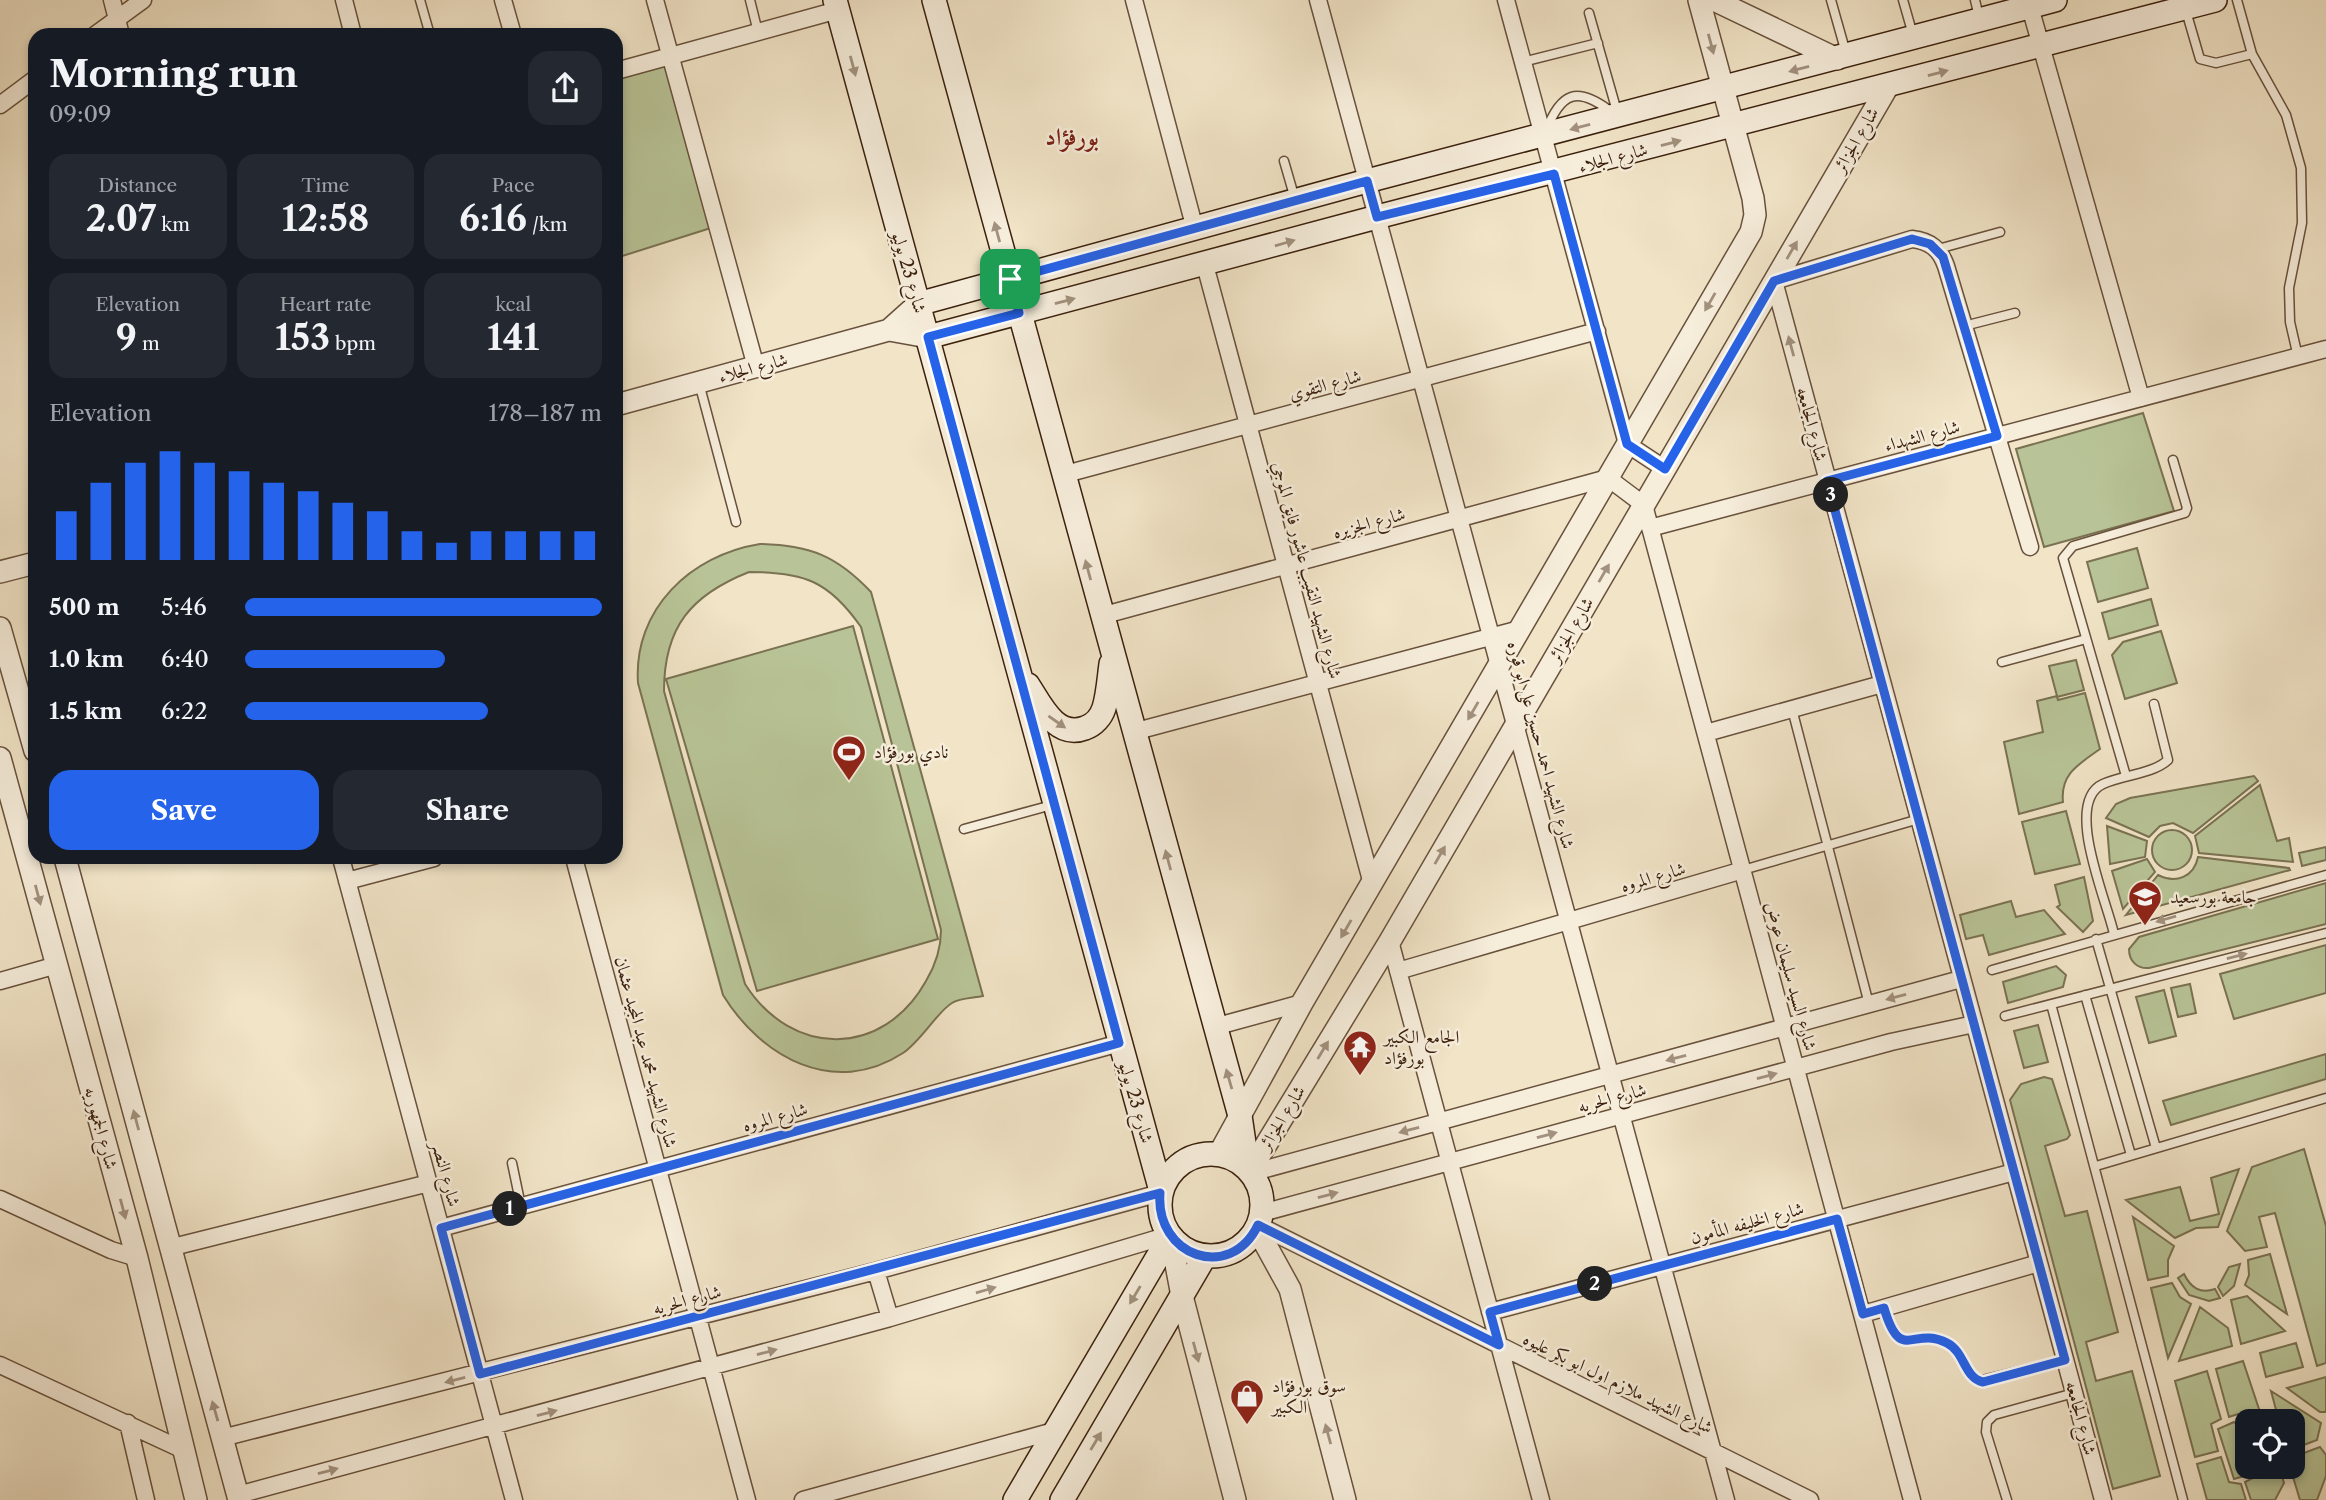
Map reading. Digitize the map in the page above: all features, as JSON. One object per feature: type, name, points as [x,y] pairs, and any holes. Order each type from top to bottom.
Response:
[{"type":"main road","points":[[934,0],[1062,475],[1240,1116],[1250,1171],[1261,1192],[1259,1222],[1240,1248],[1229,1253],[1205,1256],[1186,1250],[1170,1236],[1162,1222],[1161,1192],[1166,1180],[1183,1161],[1194,1156],[1219,1154],[1235,1160],[1250,1171]]},
{"type":"main road","name":"شارع الجلاء","points":[[918,304],[1367,181],[1544,137],[1914,38],[1978,10],[2054,0]]},
{"type":"main road","name":"شارع الجلاء","points":[[928,337],[1377,217],[1554,174],[2215,0]]},
{"type":"main road","name":"شارع 23 يوليو","points":[[837,5],[1161,1192]]},
{"type":"main road","points":[[1017,668],[1050,718],[1065,729],[1075,730],[1085,728],[1100,716],[1112,656]]},
{"type":"main road","points":[[1014,1500],[1170,1236]]},
{"type":"main road","points":[[1062,1499],[1205,1256]]},
{"type":"street","points":[[112,0],[119,27]]},
{"type":"street","points":[[119,27],[143,0]]},
{"type":"street","points":[[344,0],[351,28]]},
{"type":"street","points":[[503,0],[511,28]]},
{"type":"street","points":[[655,0],[755,367]]},
{"type":"street","points":[[1134,0],[1195,229]]},
{"type":"street","name":"شارع الشهيد احمد حسين على ابو قوره","points":[[1318,0],[1726,1500]]},
{"type":"street","points":[[1506,0],[1627,444],[1665,469]]},
{"type":"street","points":[[1699,0],[1723,89]]},
{"type":"street","points":[[1714,0],[1842,57]]},
{"type":"street","points":[[2029,3],[2141,398]]},
{"type":"street","points":[[623,69],[758,32],[837,5]]},
{"type":"street","points":[[0,105],[28,84]]},
{"type":"street","name":"شارع الجزائر","points":[[1250,1171],[1390,941],[1888,86]]},
{"type":"street","name":"شارع الجزائر","points":[[1219,1154],[1302,1003],[1754,223],[1755,206],[1723,89]]},
{"type":"street","points":[[1774,281],[1912,239],[1938,249],[1947,266],[2030,547]]},
{"type":"street","name":"شارع الشهيد النقيب عاشور فايق الموجي","points":[[1205,265],[1372,884]]},
{"type":"street","name":"شارع الجامعه","points":[[1774,281],[2103,1500]]},
{"type":"street","name":"شارع الجلاء","points":[[889,330],[918,304]]},
{"type":"street","name":"شارع الجلاء","points":[[623,403],[889,330],[928,337]]},
{"type":"street","name":"شارع التقوي","points":[[1062,475],[1597,331]]},
{"type":"street","name":"شارع الشهداء","points":[[1650,528],[2326,349]]},
{"type":"street","points":[[1608,478],[1644,505]]},
{"type":"street","name":"شارع الجزيره","points":[[1101,616],[1608,478]]},
{"type":"street","name":"شارع السيد سليمان عوض","points":[[1644,505],[1912,1500]]},
{"type":"street","points":[[0,572],[28,565]]},
{"type":"street","points":[[0,628],[28,726]]},
{"type":"street","points":[[1133,732],[1520,629]]},
{"type":"street","points":[[1706,733],[1882,684]]},
{"type":"street","name":"شارع الجمهوريه","points":[[0,758],[28,860]]},
{"type":"street","name":"شارع الجمهوريه","points":[[29,864],[137,1258],[181,1449],[196,1500]]},
{"type":"street","name":"شارع الجمهوريه","points":[[67,864],[169,1248],[239,1497]]},
{"type":"street","name":"شارع النصر","points":[[343,864],[514,1500]]},
{"type":"street","points":[[348,881],[412,864]]},
{"type":"street","name":"شارع الشهيد محمد عبد المجيد عثمان","points":[[576,864],[747,1500]]},
{"type":"street","name":"شارع المروه","points":[[1398,971],[1743,870]]},
{"type":"street","points":[[1390,941],[1541,1500]]},
{"type":"street","points":[[0,981],[57,965]]},
{"type":"street","name":"شارع الحريه","points":[[1250,1171],[1964,979]]},
{"type":"street","points":[[1214,1027],[1302,1003]]},
{"type":"street","name":"شارع الحريه","points":[[1259,1222],[1450,1162],[1796,1068],[1976,1023]]},
{"type":"street","name":"شارع المروه","points":[[441,1228],[1119,1043]]},
{"type":"street","points":[[90,1086],[124,1076]]},
{"type":"street","name":"شارع الخليفه المأمون","points":[[1490,1312],[2014,1172]]},
{"type":"street","points":[[169,1248],[429,1183]]},
{"type":"street","name":"شارع الحريه","points":[[222,1438],[876,1271],[1161,1192]]},
{"type":"street","points":[[0,1199],[99,1245],[137,1258]]},
{"type":"street","points":[[1259,1222],[1290,1289],[1345,1500]]},
{"type":"street","name":"شارع الشهيد ملازم اول ابو بكر عليوه","points":[[1259,1222],[1811,1500]]},
{"type":"street","points":[[239,1497],[890,1318],[1170,1236],[1182,1296],[1236,1500]]},
{"type":"street","points":[[1863,1314],[2039,1263]]},
{"type":"street","points":[[876,1271],[890,1318]]},
{"type":"street","points":[[0,1365],[181,1449]]},
{"type":"street","points":[[128,1423],[141,1499]]},
{"type":"street","points":[[803,1500],[1054,1431]]},
{"type":"lane","points":[[420,0],[428,28]]},
{"type":"lane","points":[[750,0],[758,32]]},
{"type":"lane","points":[[1831,0],[1842,57]]},
{"type":"lane","points":[[1903,0],[1914,38]]},
{"type":"lane","points":[[2237,0],[2252,54],[2286,115],[2301,168],[2302,223],[2288,297],[2298,357]]},
{"type":"lane","points":[[2185,8],[2200,59],[2216,63],[2252,54]]},
{"type":"lane","points":[[1590,13],[1618,117]]},
{"type":"lane","points":[[1523,62],[1598,43]]},
{"type":"lane","points":[[1544,137],[1559,104],[1572,96],[1593,99],[1618,117]]},
{"type":"lane","points":[[1284,161],[1296,202]]},
{"type":"lane","points":[[1938,249],[2000,232]]},
{"type":"lane","points":[[1964,326],[2015,313]]},
{"type":"lane","points":[[699,382],[736,522]]},
{"type":"lane","points":[[2126,776],[2064,563],[2064,552],[2073,546],[2185,513],[2188,508],[2174,460]]},
{"type":"lane","points":[[2002,662],[2086,639]]},
{"type":"lane","points":[[2114,934],[2085,815],[2091,792],[2100,785],[2168,760],[2154,704]]},
{"type":"lane","points":[[1792,709],[1869,1005]]},
{"type":"lane","points":[[964,829],[1054,804]]},
{"type":"lane","name":"شارع المروه","points":[[1743,870],[1919,819]]},
{"type":"lane","points":[[1993,970],[2326,875]]},
{"type":"lane","points":[[2005,1016],[2326,933]]},
{"type":"lane","points":[[2096,939],[2156,1148]]},
{"type":"lane","points":[[2085,995],[2131,1155]]},
{"type":"lane","points":[[2052,1004],[2183,1500]]},
{"type":"lane","points":[[2096,1166],[2326,1098]]},
{"type":"lane","points":[[512,1163],[521,1206]]},
{"type":"lane","points":[[1884,1308],[1895,1335],[1904,1340],[1929,1338],[1948,1343],[1962,1355],[1972,1377],[1978,1381],[2065,1360]]},
{"type":"lane","points":[[2007,1500],[1986,1432],[1987,1422],[1994,1415],[2074,1392]]},
{"type":"green space","points":[[670,57],[717,226],[623,256],[623,69]]},
{"type":"green space","points":[[2143,413],[2174,511],[2044,547],[2016,449]]},
{"type":"green space","points":[[760,544],[808,550],[846,569],[871,592],[983,996],[952,1003],[910,1048],[877,1066],[851,1072],[826,1071],[801,1064],[757,1037],[723,995],[638,683],[639,656],[645,632],[656,609],[671,590],[690,573],[735,550]],"holes":[[[749,572],[800,577],[826,589],[861,627],[941,930],[939,950],[932,969],[908,1006],[886,1024],[862,1035],[837,1039],[812,1036],[787,1026],[765,1008],[745,984],[664,691],[669,649],[685,616],[711,591],[729,581]]]},
{"type":"green space","points":[[2137,548],[2148,588],[2098,602],[2087,562]]},
{"type":"green space","points":[[2151,599],[2158,625],[2109,639],[2102,613]]},
{"type":"green space","points":[[853,626],[938,939],[757,991],[666,679]]},
{"type":"green space","points":[[2161,631],[2177,683],[2125,699],[2112,655],[2123,642]]},
{"type":"green space","points":[[2076,660],[2084,690],[2057,697],[2058,700],[2085,693],[2100,749],[2078,765],[2068,777],[2063,802],[2019,814],[2004,742],[2043,732],[2037,701],[2057,696],[2049,666]]},
{"type":"green space","points":[[2254,776],[2258,781],[2193,833],[2173,823],[2160,826],[2149,837],[2106,818],[2116,804],[2130,798]]},
{"type":"green space","points":[[2260,785],[2277,841],[2289,838],[2293,862],[2199,853],[2195,836]]},
{"type":"green space","points":[[2066,811],[2080,864],[2035,874],[2022,822]]},
{"type":"green space","points":[[2107,826],[2147,841],[2145,857],[2110,864]]},
{"type":"green space","points":[[2172,830],[2186,836],[2192,850],[2186,864],[2172,870],[2158,864],[2152,850],[2158,836]]},
{"type":"green space","points":[[2326,847],[2326,860],[2302,866],[2299,853]]},
{"type":"green space","points":[[2198,857],[2290,870],[2126,915],[2158,875],[2171,879],[2183,877],[2193,870]]},
{"type":"green space","points":[[2147,859],[2155,872],[2123,909],[2112,871]]},
{"type":"green space","points":[[2084,877],[2093,921],[2083,932],[2057,907],[2060,905],[2055,885]]},
{"type":"green space","points":[[2326,883],[2326,924],[2149,968],[2137,966],[2130,957],[2129,949],[2139,937]]},
{"type":"green space","points":[[2011,901],[2016,917],[2044,910],[2065,934],[1989,955],[1983,935],[1966,939],[1960,915]]},
{"type":"green space","points":[[2326,945],[2326,993],[2234,1019],[2220,974]]},
{"type":"green space","points":[[2056,966],[2066,975],[2063,987],[2008,1003],[2003,982]]},
{"type":"green space","points":[[2190,984],[2196,1013],[2178,1017],[2171,988]]},
{"type":"green space","points":[[2164,990],[2176,1036],[2149,1043],[2136,997]]},
{"type":"green space","points":[[2038,1025],[2048,1062],[2024,1068],[2014,1031]]},
{"type":"green space","points":[[2326,1054],[2326,1079],[2171,1125],[2163,1101]]},
{"type":"green space","points":[[2044,1077],[2052,1079],[2070,1135],[2067,1139],[2045,1146],[2065,1216],[2087,1211],[2118,1332],[2086,1342],[2096,1381],[2132,1371],[2160,1476],[2113,1489],[2010,1100],[2021,1084]]},
{"type":"green space","points":[[2304,1149],[2326,1226],[2326,1363],[2317,1366],[2275,1213],[2259,1217],[2267,1247],[2245,1251],[2227,1231],[2252,1167]]},
{"type":"green space","points":[[2239,1169],[2218,1227],[2196,1228],[2175,1238],[2126,1200],[2180,1187],[2190,1221],[2219,1214],[2211,1178]]},
{"type":"green space","points":[[2133,1217],[2174,1246],[2168,1260],[2168,1276],[2148,1280]]},
{"type":"green space","points":[[2270,1254],[2287,1314],[2245,1285],[2249,1275],[2248,1260]]},
{"type":"green space","points":[[2240,1264],[2234,1286],[2223,1296],[2218,1287],[2229,1267]]},
{"type":"green space","points":[[2184,1274],[2197,1289],[2215,1289],[2220,1298],[2209,1301],[2189,1295],[2178,1278]]},
{"type":"green space","points":[[2172,1283],[2180,1297],[2191,1304],[2168,1358],[2151,1288]]},
{"type":"green space","points":[[2247,1296],[2285,1331],[2241,1344],[2231,1300]]},
{"type":"green space","points":[[2200,1307],[2228,1328],[2232,1346],[2179,1361]]},
{"type":"green space","points":[[2296,1343],[2303,1367],[2266,1377],[2260,1353]]},
{"type":"green space","points":[[2243,1361],[2259,1409],[2235,1409],[2235,1415],[2229,1417],[2216,1369]]},
{"type":"green space","points":[[2207,1371],[2221,1419],[2211,1424],[2218,1451],[2195,1457],[2175,1381]]},
{"type":"green space","points":[[2326,1377],[2326,1412],[2320,1412],[2287,1388]]},
{"type":"green space","points":[[2271,1391],[2299,1409],[2276,1409]]},
{"type":"green space","points":[[2305,1413],[2321,1423],[2317,1440],[2305,1444]]},
{"type":"green space","points":[[2235,1423],[2235,1479],[2234,1479],[2218,1429]]},
{"type":"green space","points":[[2320,1447],[2326,1455],[2326,1476],[2317,1500],[2300,1500],[2294,1479],[2305,1479],[2305,1453]]},
{"type":"green space","points":[[2221,1457],[2229,1482],[2241,1484],[2246,1500],[2207,1500],[2197,1464]]},
{"type":"green space","points":[[2251,1479],[2283,1479],[2284,1483],[2275,1500],[2251,1500],[2245,1482]]},
{"type":"place","name":"نادي بورفؤاد","points":[[849,782]]},
{"type":"place","name":"جامعة بورسعيد","points":[[2145,927]]},
{"type":"place","name":"الجامع الكبير بورفؤاد","points":[[1360,1077]]},
{"type":"place","name":"سوق بورفؤاد الكبير","points":[[1247,1426]]},
{"type":"district","name":"بورفؤاد","points":[[1072,137]]},
{"type":"route","points":[[1554,174],[1627,444],[1665,469],[1774,281],[1912,239],[1922,240],[1938,249],[1947,266],[1997,436],[1827,481],[2065,1360],[1983,1382],[1972,1377],[1962,1355],[1948,1343],[1939,1339],[1909,1341],[1899,1338],[1892,1332],[1884,1308],[1863,1314],[1837,1219],[1490,1312],[1499,1345],[1258,1225],[1240,1248],[1229,1253],[1205,1256],[1186,1250],[1171,1238],[1162,1222],[1160,1193],[876,1271],[480,1374],[441,1228],[1119,1043],[928,337],[1019,313],[1010,279],[1367,181],[1377,217],[1554,174]]}]
